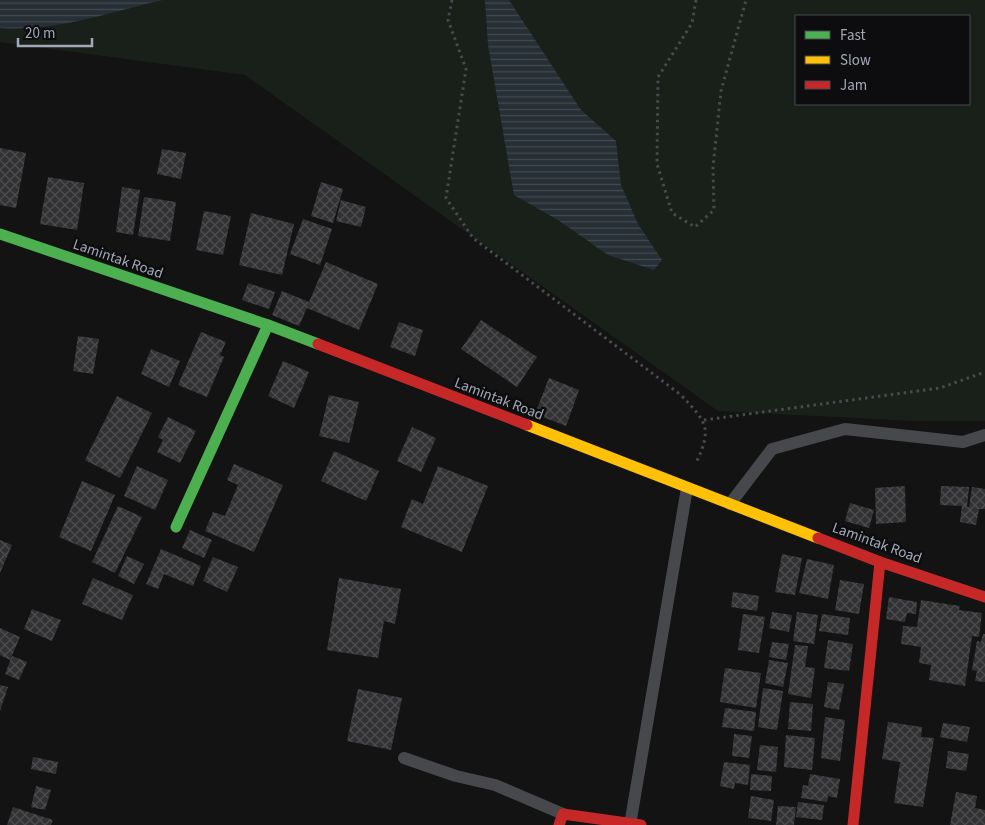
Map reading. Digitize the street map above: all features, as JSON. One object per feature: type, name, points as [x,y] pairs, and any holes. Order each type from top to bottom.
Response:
[{"type":"main road","name":"Lamintak Road","points":[[0,234],[268,325],[880,562],[985,597]]},
{"type":"main road","points":[[176,527],[268,325]]},
{"type":"main road","points":[[853,825],[880,562]]},
{"type":"main road","points":[[561,819],[634,825]]},
{"type":"lane","points":[[730,504],[772,449],[844,429],[963,442],[985,435]]},
{"type":"lane","points":[[634,825],[687,488]]},
{"type":"lane","points":[[404,758],[456,776],[494,785],[561,819]]},
{"type":"path","points":[[452,0],[448,20],[466,69],[446,198],[473,238],[682,394],[704,420],[706,442],[687,488]]},
{"type":"path","points":[[696,0],[692,23],[658,77],[657,164],[672,214],[695,227],[714,210],[713,167],[721,91],[746,0]]},
{"type":"path","points":[[704,420],[940,388],[985,372]]},
{"type":"shaded area","points":[[0,0],[985,0],[985,421],[912,421],[718,411],[245,75],[0,42]]},
{"type":"shaded area","points":[[0,0],[163,0],[62,24],[41,27],[0,28]]},
{"type":"shaded area","points":[[485,0],[509,0],[581,110],[616,141],[621,185],[638,224],[662,260],[654,270],[608,255],[558,220],[514,195],[488,45]]},
{"type":"building","points":[[0,148],[26,153],[16,208],[0,205]]},
{"type":"building","points":[[162,149],[186,153],[181,179],[157,174]]},
{"type":"building","points":[[48,177],[84,183],[77,230],[40,224]]},
{"type":"building","points":[[321,182],[343,189],[333,223],[311,216]]},
{"type":"building","points":[[122,187],[140,190],[133,235],[116,232]]},
{"type":"building","points":[[144,197],[176,202],[170,241],[138,236]]},
{"type":"building","points":[[341,200],[366,207],[361,227],[336,221]]},
{"type":"building","points":[[204,211],[231,216],[223,255],[196,250]]},
{"type":"building","points":[[251,213],[294,224],[282,275],[239,265]]},
{"type":"building","points":[[303,219],[332,229],[320,265],[290,254]]},
{"type":"building","points":[[326,262],[378,284],[359,330],[307,308],[299,326],[272,315],[282,291],[309,302]]},
{"type":"building","points":[[248,283],[275,292],[269,309],[242,300]]},
{"type":"building","points":[[481,320],[537,357],[517,387],[461,349]]},
{"type":"building","points":[[399,322],[423,330],[415,356],[390,347]]},
{"type":"building","points":[[201,332],[226,342],[220,355],[224,357],[207,397],[178,385]]},
{"type":"building","points":[[78,336],[99,339],[93,374],[73,371]]},
{"type":"building","points":[[151,349],[180,361],[169,387],[141,374]]},
{"type":"building","points":[[283,361],[309,372],[294,408],[268,396]]},
{"type":"building","points":[[549,378],[579,390],[566,426],[535,414]]},
{"type":"building","points":[[329,395],[359,402],[349,443],[319,436]]},
{"type":"building","points":[[117,396],[152,413],[120,478],[85,460]]},
{"type":"building","points":[[168,417],[196,431],[180,463],[157,452],[163,440],[158,437]]},
{"type":"building","points":[[412,427],[436,438],[421,472],[397,461]]},
{"type":"building","points":[[334,451],[379,471],[366,501],[321,481]]},
{"type":"building","points":[[234,464],[283,485],[254,552],[205,531],[213,512],[225,516],[238,485],[227,480]]},
{"type":"building","points":[[137,466],[168,480],[155,510],[124,496]]},
{"type":"building","points":[[438,466],[488,486],[462,552],[401,527],[412,499],[423,504]]},
{"type":"building","points":[[82,481],[115,495],[91,551],[59,537]]},
{"type":"building","points":[[905,486],[906,522],[876,524],[875,488]]},
{"type":"building","points":[[941,486],[969,487],[967,507],[969,507],[972,487],[985,489],[985,509],[979,509],[976,525],[960,522],[962,506],[940,505]]},
{"type":"building","points":[[850,503],[874,510],[869,528],[845,521]]},
{"type":"building","points":[[118,506],[142,517],[115,573],[92,562]]},
{"type":"building","points":[[190,530],[212,540],[204,558],[182,548]]},
{"type":"building","points":[[0,540],[12,545],[0,573]]},
{"type":"building","points":[[161,549],[201,566],[193,586],[164,574],[158,589],[146,584]]},
{"type":"building","points":[[782,554],[802,558],[795,595],[775,592]]},
{"type":"building","points":[[127,556],[144,564],[134,584],[118,576]]},
{"type":"building","points":[[213,557],[238,567],[227,592],[203,581]]},
{"type":"building","points":[[807,559],[834,565],[828,599],[799,593]]},
{"type":"building","points":[[93,578],[133,595],[122,620],[82,604]]},
{"type":"building","points":[[339,578],[401,589],[395,624],[384,621],[378,658],[327,650]]},
{"type":"building","points":[[840,580],[864,584],[859,614],[835,610]]},
{"type":"building","points":[[733,592],[759,596],[757,611],[731,607]]},
{"type":"building","points":[[889,597],[917,602],[916,614],[907,613],[905,622],[886,619]]},
{"type":"building","points":[[921,600],[960,606],[959,610],[982,613],[979,637],[972,636],[965,686],[929,680],[931,665],[919,663],[921,647],[901,644],[903,626],[917,627]]},
{"type":"building","points":[[32,609],[61,620],[52,641],[24,629]]},
{"type":"building","points":[[772,612],[792,615],[789,632],[769,628]]},
{"type":"building","points":[[797,612],[818,615],[814,644],[793,641]]},
{"type":"building","points":[[743,614],[765,617],[759,653],[738,650]]},
{"type":"building","points":[[822,614],[850,618],[848,635],[819,631]]},
{"type":"building","points":[[0,628],[20,637],[10,660],[0,655]]},
{"type":"building","points":[[983,634],[985,634],[985,682],[975,681],[977,671],[972,670],[977,641],[981,642]]},
{"type":"building","points":[[828,640],[853,644],[849,671],[824,668]]},
{"type":"building","points":[[772,642],[789,644],[786,660],[769,657]]},
{"type":"building","points":[[795,645],[808,646],[805,667],[815,668],[811,698],[788,694]]},
{"type":"building","points":[[12,656],[27,662],[19,680],[5,674]]},
{"type":"building","points":[[769,660],[788,663],[783,687],[765,683]]},
{"type":"building","points":[[725,668],[761,673],[756,708],[720,702]]},
{"type":"building","points":[[828,682],[844,684],[839,710],[824,707]]},
{"type":"building","points":[[0,685],[8,687],[0,711]]},
{"type":"building","points":[[763,688],[783,691],[777,730],[758,727]]},
{"type":"building","points":[[358,689],[402,698],[391,750],[347,741]]},
{"type":"building","points":[[790,702],[813,704],[811,731],[788,729]]},
{"type":"building","points":[[725,708],[756,712],[754,731],[722,727]]},
{"type":"building","points":[[825,717],[845,720],[840,761],[821,758]]},
{"type":"building","points":[[888,722],[922,727],[921,737],[934,738],[923,807],[894,803],[900,762],[882,759]]},
{"type":"building","points":[[943,723],[970,727],[967,742],[940,737]]},
{"type":"building","points":[[734,734],[752,736],[749,758],[732,756]]},
{"type":"building","points":[[786,735],[815,738],[812,770],[784,767]]},
{"type":"building","points":[[760,745],[778,747],[776,772],[757,770]]},
{"type":"building","points":[[948,751],[969,754],[966,771],[946,768]]},
{"type":"building","points":[[33,757],[58,762],[56,774],[31,769]]},
{"type":"building","points":[[724,762],[750,765],[748,785],[735,783],[734,789],[720,786]]},
{"type":"building","points":[[751,774],[772,776],[771,791],[750,790]]},
{"type":"building","points":[[810,774],[840,779],[837,798],[828,796],[827,802],[801,798],[803,785],[808,786]]},
{"type":"building","points":[[36,786],[51,790],[45,810],[31,807]]},
{"type":"building","points":[[956,792],[977,796],[975,808],[985,810],[985,825],[950,825]]},
{"type":"building","points":[[751,796],[774,800],[771,821],[748,818]]},
{"type":"building","points":[[798,802],[824,805],[822,820],[796,817]]},
{"type":"building","points":[[778,806],[796,807],[794,825],[776,825]]},
{"type":"building","points":[[13,807],[53,820],[51,825],[7,825]]},
{"type":"traffic: fast","points":[[0,234],[268,325],[318,344]]},
{"type":"traffic: fast","points":[[176,527],[268,325]]},
{"type":"traffic: slow","points":[[527,425],[818,538]]},
{"type":"traffic: jam","points":[[318,344],[527,425]]},
{"type":"traffic: jam","points":[[818,538],[880,562],[985,597]]},
{"type":"traffic: jam","points":[[853,825],[880,562]]},
{"type":"traffic: jam","points":[[559,825],[563,814],[641,825]]}]
